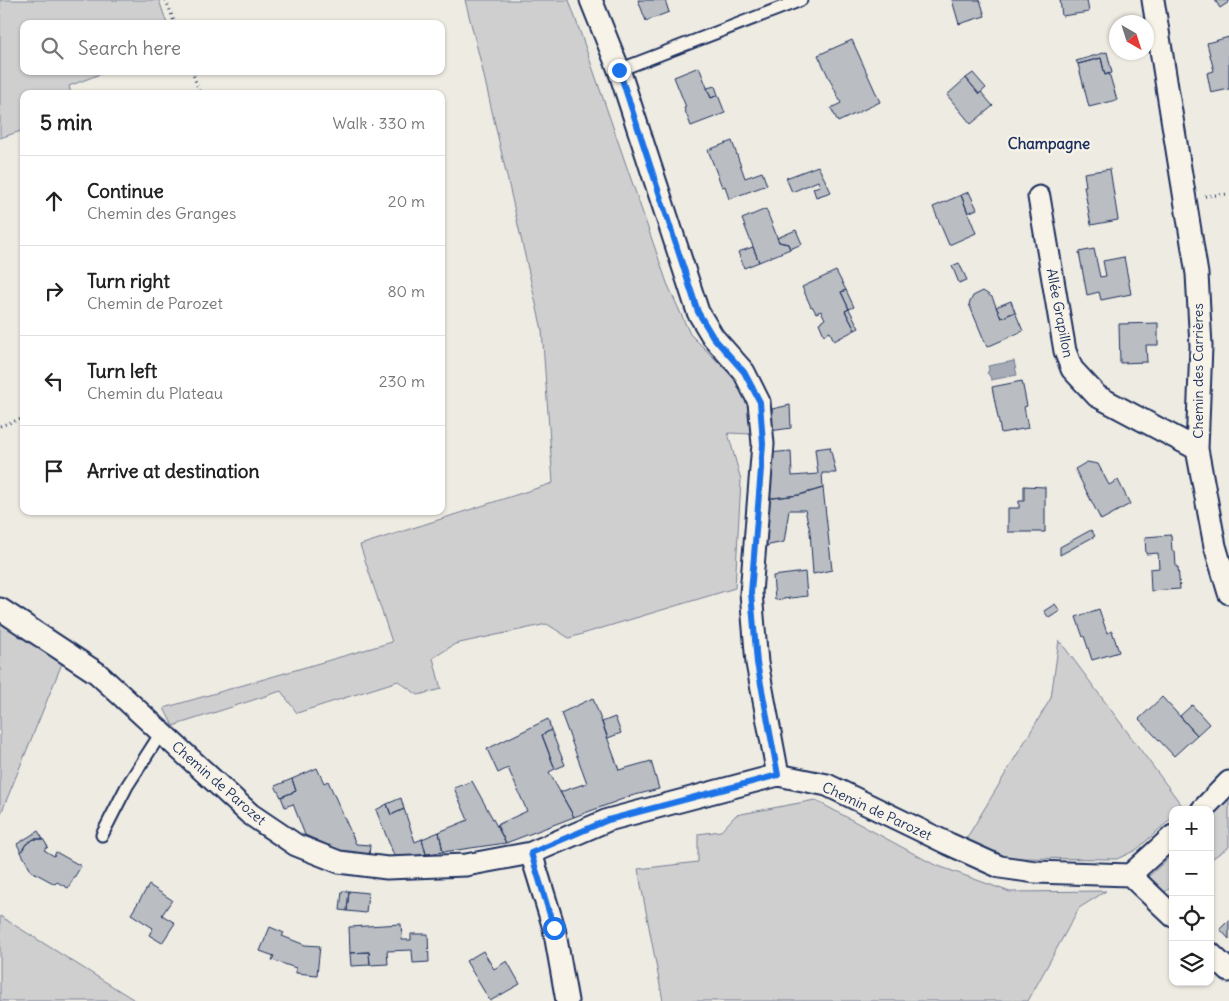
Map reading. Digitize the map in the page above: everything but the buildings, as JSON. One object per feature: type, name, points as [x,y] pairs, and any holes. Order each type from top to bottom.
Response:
[{"type":"street","points":[[591,0],[619,70],[698,312],[713,337],[744,372],[760,402],[763,444],[751,593],[757,663],[778,775]]},
{"type":"street","name":"Chemin des Carrières","points":[[1153,0],[1197,274],[1201,346],[1197,449],[1216,546],[1229,593]]},
{"type":"street","name":"Allée Grapillon","points":[[1039,197],[1065,351],[1072,369],[1097,396],[1197,449]]},
{"type":"street","name":"Chemin de Parozet","points":[[0,609],[97,673],[250,814],[296,845],[339,862],[387,868],[466,865],[531,853],[608,820],[778,775],[827,785],[1000,867],[1035,872],[1130,875]]},
{"type":"street","points":[[1206,806],[1229,782]]},
{"type":"street","points":[[1169,840],[1130,875],[1169,912]]},
{"type":"street","points":[[531,853],[554,928],[567,1001]]},
{"type":"street","points":[[1214,957],[1229,971]]},
{"type":"lane","points":[[619,70],[801,0]]},
{"type":"lane","points":[[102,835],[127,786],[161,732]]},
{"type":"path","points":[[166,0],[174,20]]},
{"type":"path","points":[[193,75],[199,90]]},
{"type":"path","points":[[0,426],[20,419]]},
{"type":"shaded area","points":[[0,0],[159,0],[166,20],[20,20],[20,75],[98,75],[69,86],[70,90],[20,90],[20,131],[0,138]]},
{"type":"shaded area","points":[[465,0],[569,0],[667,283],[690,334],[746,390],[751,434],[728,433],[741,480],[735,588],[569,638],[547,624],[455,644],[433,658],[441,689],[418,695],[398,681],[297,713],[281,691],[173,726],[164,708],[392,642],[360,545],[553,483],[542,330]]},
{"type":"shaded area","points":[[1014,361],[1017,375],[991,380],[987,373],[989,370],[988,366]]},
{"type":"shaded area","points":[[0,618],[63,661],[0,816]]},
{"type":"shaded area","points":[[1059,640],[1182,806],[1169,806],[1169,821],[1136,850],[1117,859],[1010,858],[965,841],[1051,698]]},
{"type":"shaded area","points":[[1229,798],[1229,847],[1214,857],[1214,851],[1214,813]]},
{"type":"shaded area","points":[[815,800],[933,864],[1010,892],[1106,891],[1079,908],[1028,1001],[663,1001],[638,869],[698,862],[698,834],[721,831],[736,815]]},
{"type":"shaded area","points":[[1169,858],[1169,889],[1163,893],[1149,876]]},
{"type":"shaded area","points":[[0,916],[136,1001],[0,1001]]},
{"type":"district","name":"Champagne","points":[[1049,144]]},
{"type":"route","points":[[554,928],[531,853],[608,820],[778,775],[757,663],[751,593],[763,444],[760,402],[744,372],[713,337],[698,312],[619,70]]}]
